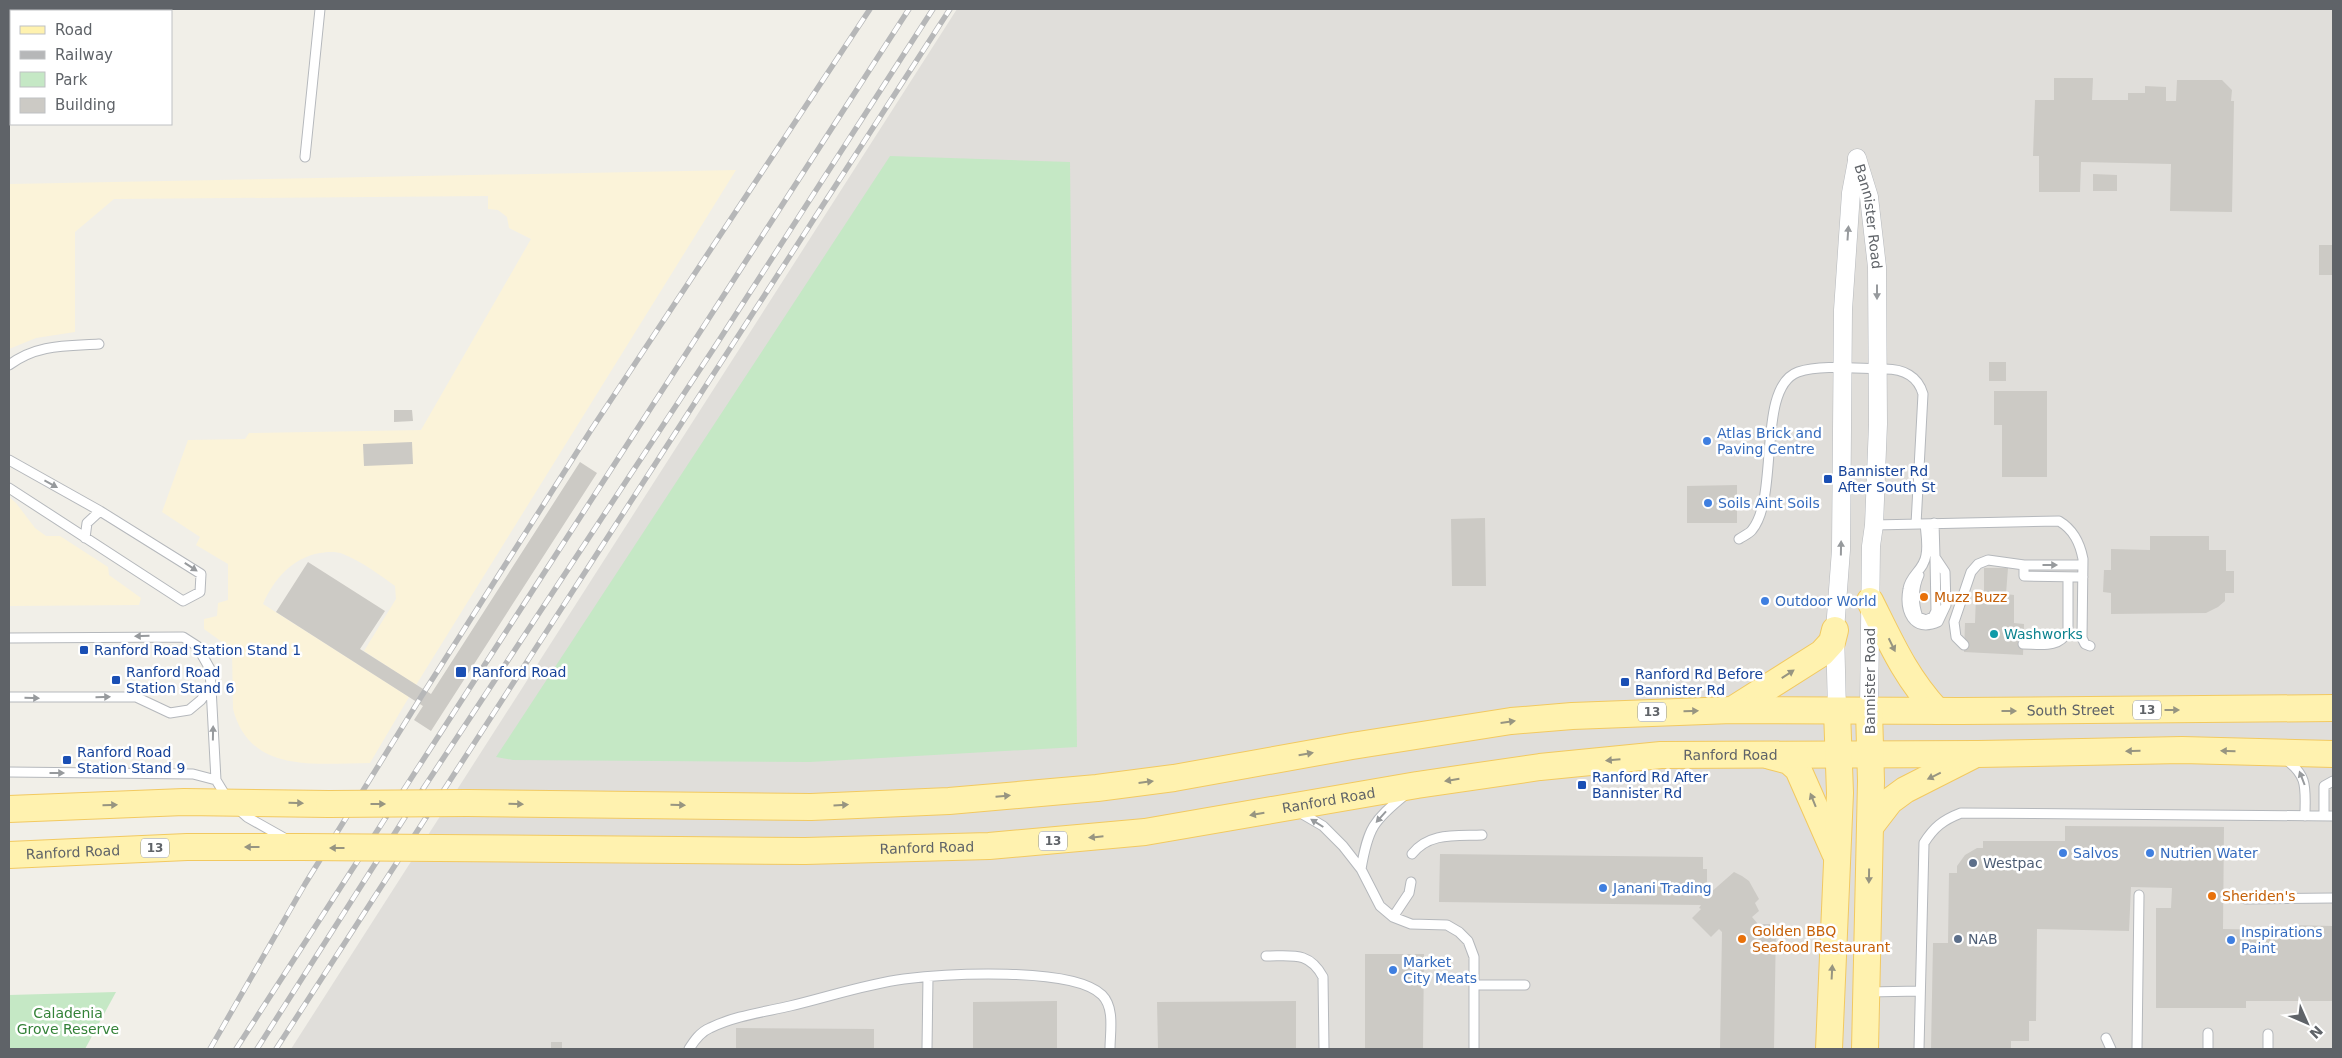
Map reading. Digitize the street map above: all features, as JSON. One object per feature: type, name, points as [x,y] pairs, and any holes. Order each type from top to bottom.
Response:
[{"type":"main road","points":[[1870,601],[1903,667],[1917,688],[1937,711]]},
{"type":"main road","points":[[1732,710],[1822,653],[1832,642],[1835,630]]},
{"type":"main road","name":"South Street","points":[[1837,710],[2333,708]]},
{"type":"main road","name":"13","points":[[9,809],[230,802],[811,807],[949,801],[1097,788],[1174,778],[1352,746],[1511,722],[1581,715],[1732,710],[1837,710]]},
{"type":"main road","name":"Bannister Road","points":[[1829,1049],[1840,793],[1837,710]]},
{"type":"main road","name":"Bannister Road","points":[[1864,1049],[1870,827],[1869,711]]},
{"type":"main road","name":"13","points":[[1839,754],[1978,754],[2182,750],[2333,754]]},
{"type":"main road","points":[[1762,754],[1789,761],[1798,769],[1838,861]]},
{"type":"main road","name":"Ranford Road","points":[[9,855],[187,847],[805,850],[989,846],[1145,832],[1417,785],[1540,767],[1643,757],[1839,754]]},
{"type":"main road","points":[[1870,827],[1890,800],[1905,790],[1978,754]]},
{"type":"street","name":"Bannister Road","points":[[1837,710],[1835,630],[1841,550],[1843,310],[1851,193],[1857,158],[1870,197],[1877,267],[1878,424],[1874,525],[1871,546],[1869,711]]},
{"type":"lane","points":[[304,157],[320,9]]},
{"type":"lane","points":[[9,365],[17,359],[46,347],[99,344]]},
{"type":"lane","points":[[1739,538],[1751,531],[1763,508],[1775,402],[1783,382],[1797,372],[1818,368],[1896,370],[1913,376],[1920,384],[1923,394],[1925,524],[1926,555],[1923,567],[1911,579],[1908,589],[1908,609],[1912,619],[1919,625],[1928,627],[1938,622],[1946,605],[1945,572],[1935,558],[1925,524]]},
{"type":"lane","points":[[9,460],[100,511],[201,574],[200,592],[183,601],[9,488]]},
{"type":"lane","points":[[85,538],[87,523],[100,511]]},
{"type":"lane","points":[[1874,525],[2059,521],[2069,527],[2080,548],[2083,565],[2082,638],[2085,644],[2090,646]]},
{"type":"lane","points":[[1964,645],[1956,637],[1954,622],[1971,572],[1978,564],[1988,560],[2024,565],[2083,565]]},
{"type":"lane","points":[[2024,565],[2024,576],[2082,577]]},
{"type":"lane","points":[[2023,644],[2055,644],[2064,640],[2068,632],[2068,577]]},
{"type":"lane","points":[[9,638],[183,637],[197,646],[210,669],[216,780],[230,802],[247,817],[301,847]]},
{"type":"lane","points":[[9,697],[136,696],[170,713],[188,710],[201,700],[211,686]]},
{"type":"lane","points":[[2275,752],[2296,767],[2304,778],[2305,816]]},
{"type":"lane","points":[[9,772],[193,774],[216,780]]},
{"type":"lane","points":[[1919,1049],[1924,843],[1933,828],[1947,818],[1961,813],[2329,816],[2324,786],[2333,781]]},
{"type":"lane","points":[[1361,869],[1364,850],[1371,829],[1379,816],[1417,785]]},
{"type":"lane","points":[[1292,808],[1323,826],[1361,869],[1380,906],[1393,917],[1410,924],[1447,925],[1459,932],[1468,941],[1474,957],[1474,1049]]},
{"type":"lane","points":[[1412,854],[1420,844],[1433,839],[1446,836],[1482,835]]},
{"type":"lane","points":[[1393,917],[1409,893],[1411,882]]},
{"type":"lane","points":[[2137,1049],[2139,895]]},
{"type":"lane","points":[[2246,899],[2333,898]]},
{"type":"lane","points":[[1266,956],[1297,956],[1310,960],[1317,966],[1323,977],[1324,985],[1324,1049]]},
{"type":"lane","points":[[689,1049],[696,1039],[708,1028],[726,1022],[903,979],[979,974],[1036,975],[1078,983],[1100,993],[1110,1008],[1110,1049]]},
{"type":"lane","points":[[927,1049],[928,977]]},
{"type":"lane","points":[[1474,985],[1525,985]]},
{"type":"lane","points":[[1867,992],[1920,991]]},
{"type":"lane","points":[[2208,1033],[2208,1049]]},
{"type":"lane","points":[[2268,1034],[2268,1049]]},
{"type":"lane","points":[[2106,1038],[2111,1049]]},
{"type":"shaded area","points":[[957,9],[2333,9],[2333,1049],[291,1049]]},
{"type":"green space","points":[[890,156],[1070,162],[1077,747],[810,762],[513,760],[496,757]]},
{"type":"green space","name":"Caladenia Grove Reserve","points":[[116,992],[85,1049],[9,1049],[9,995]]},
{"type":"sand","points":[[736,170],[416,685],[364,651],[396,599],[395,586],[357,560],[334,552],[310,556],[285,571],[267,595],[263,604],[409,697],[370,763],[329,764],[288,761],[270,755],[254,745],[242,730],[233,709],[232,649],[204,629],[204,619],[217,616],[218,603],[228,600],[228,564],[196,545],[200,537],[162,512],[188,440],[245,439],[249,433],[421,430],[531,239],[509,228],[507,217],[498,210],[488,209],[488,196],[114,199],[75,232],[75,332],[36,338],[9,349],[9,184]]},
{"type":"sand","points":[[9,497],[16,503],[35,528],[46,536],[60,536],[108,567],[109,575],[141,598],[139,605],[9,606]]},
{"type":"building","points":[[2054,78],[2093,78],[2092,100],[2128,100],[2128,93],[2145,93],[2145,86],[2166,87],[2166,101],[2176,101],[2177,80],[2222,80],[2232,90],[2231,101],[2234,101],[2232,212],[2170,211],[2171,164],[2081,162],[2080,192],[2039,192],[2039,156],[2033,156],[2035,100],[2054,100]]},
{"type":"building","points":[[2093,174],[2117,175],[2117,191],[2093,191]]},
{"type":"building","points":[[2319,245],[2333,245],[2333,275],[2319,275]]},
{"type":"building","points":[[1989,362],[2006,362],[2006,381],[1989,381]]},
{"type":"building","points":[[1994,391],[2047,391],[2047,477],[2002,477],[2002,425],[1994,425]]},
{"type":"building","points":[[394,410],[412,410],[413,421],[394,422]]},
{"type":"building","points":[[412,442],[413,464],[364,466],[363,444]]},
{"type":"building","points":[[580,462],[597,473],[431,731],[414,720],[423,706],[276,612],[308,562],[385,611],[360,649],[431,694]]},
{"type":"building","points":[[1737,485],[1737,523],[1687,523],[1687,486]]},
{"type":"building","points":[[1485,518],[1486,586],[1452,586],[1451,519]]},
{"type":"building","points":[[2150,536],[2209,536],[2209,550],[2226,550],[2226,571],[2234,571],[2234,593],[2225,593],[2225,601],[2206,613],[2111,614],[2111,593],[2103,592],[2104,570],[2111,570],[2111,549],[2150,550]]},
{"type":"building","points":[[1984,568],[2008,568],[2006,594],[2014,595],[2014,623],[2024,624],[2023,655],[1964,652],[1965,623],[1975,623],[1976,595],[1984,595]]},
{"type":"building","points":[[2065,826],[2224,827],[2223,929],[2287,930],[2287,925],[2333,926],[2333,1001],[2246,1001],[2246,1008],[2156,1008],[2156,908],[2171,908],[2172,888],[2131,887],[2129,931],[2037,929],[2036,1021],[2029,1021],[2029,1041],[2011,1041],[2011,1049],[1931,1049],[1933,943],[1948,943],[1949,873],[1957,873],[1957,866],[1965,855],[1977,848],[1983,848],[1983,841],[2065,841]]},
{"type":"building","points":[[1440,854],[1703,857],[1703,869],[1707,869],[1707,890],[1710,893],[1734,872],[1742,876],[1749,881],[1759,899],[1755,903],[1759,911],[1752,917],[1758,924],[1776,924],[1774,1049],[1720,1049],[1722,932],[1719,929],[1711,937],[1692,918],[1701,909],[1699,908],[1701,905],[1439,902]]},
{"type":"building","points":[[1365,954],[1424,954],[1423,1049],[1365,1049]]},
{"type":"building","points":[[1057,1001],[1057,1049],[973,1049],[973,1002]]},
{"type":"building","points":[[1296,1001],[1296,1049],[1158,1049],[1157,1002]]},
{"type":"building","points":[[736,1028],[874,1029],[874,1049],[736,1049]]},
{"type":"building","points":[[551,1042],[562,1042],[562,1049],[551,1049]]},
{"type":"railway","points":[[210,1049],[305,884],[421,697],[591,430],[870,9]]},
{"type":"railway","points":[[236,1049],[909,9]]},
{"type":"railway","points":[[257,1049],[421,792],[716,345],[933,9]]},
{"type":"railway","points":[[276,1049],[950,9]]},
{"type":"place","name":"Atlas Brick and Paving Centre","points":[[1707,441]]},
{"type":"place","name":"Bannister Rd After South St","points":[[1828,479]]},
{"type":"place","name":"Soils Aint Soils","points":[[1708,503]]},
{"type":"place","name":"Muzz Buzz","points":[[1924,597]]},
{"type":"place","name":"Outdoor World","points":[[1765,601]]},
{"type":"place","name":"Washworks","points":[[1994,634]]},
{"type":"place","name":"Ranford Road Station Stand 1","points":[[84,650]]},
{"type":"place","name":"Ranford Road","points":[[461,672]]},
{"type":"place","name":"Ranford Road Station Stand 6","points":[[116,680]]},
{"type":"place","name":"Ranford Rd Before Bannister Rd","points":[[1625,682]]},
{"type":"place","name":"Ranford Road Station Stand 9","points":[[67,760]]},
{"type":"place","name":"Ranford Rd After Bannister Rd","points":[[1582,785]]},
{"type":"place","name":"Salvos","points":[[2063,853]]},
{"type":"place","name":"Nutrien Water","points":[[2150,853]]},
{"type":"place","name":"Westpac","points":[[1973,863]]},
{"type":"place","name":"Janani Trading","points":[[1603,888]]},
{"type":"place","name":"Sheriden's","points":[[2212,896]]},
{"type":"place","name":"Golden BBQ Seafood Restaurant","points":[[1742,939]]},
{"type":"place","name":"NAB","points":[[1958,939]]},
{"type":"place","name":"Inspirations Paint","points":[[2231,940]]},
{"type":"place","name":"Market City Meats","points":[[1393,970]]}]
